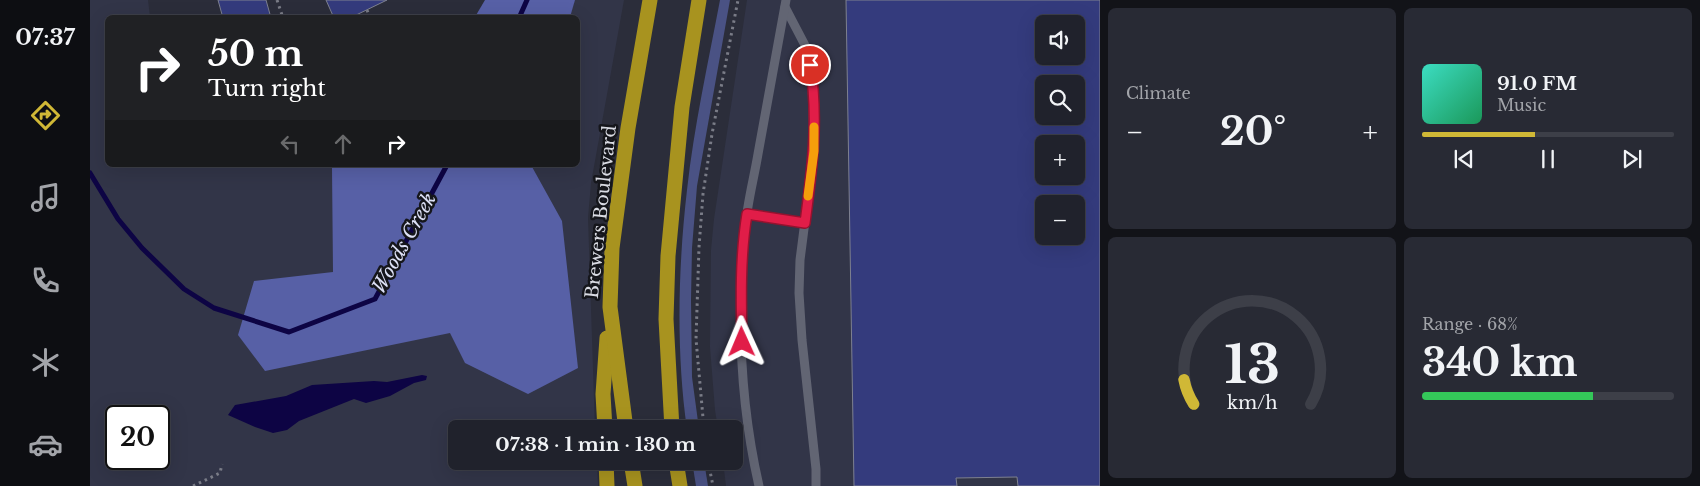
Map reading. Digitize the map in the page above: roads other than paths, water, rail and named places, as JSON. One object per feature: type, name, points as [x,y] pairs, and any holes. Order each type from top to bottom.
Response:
[{"type":"highway","name":"Brewers Boulevard","points":[[625,420],[610,307],[612,248],[628,128],[650,0]]},
{"type":"highway","points":[[672,420],[666,318],[668,256],[682,107],[699,0]]},
{"type":"highway","points":[[604,420],[603,394],[610,307]]},
{"type":"highway","points":[[606,470],[607,486]]},
{"type":"highway","points":[[632,470],[635,486]]},
{"type":"highway","points":[[677,470],[680,486]]},
{"type":"lane","points":[[759,486],[753,460],[744,388],[741,311],[743,253],[747,214],[785,3]]},
{"type":"lane","points":[[785,3],[808,51],[812,79],[814,151],[800,260],[798,293],[816,469],[816,486]]},
{"type":"lane","points":[[747,214],[805,223]]},
{"type":"waterway","name":"Woods Creek","points":[[520,15],[527,0]]},
{"type":"waterway","name":"Woods Creek","points":[[90,173],[118,219],[142,248],[184,289],[214,308],[289,332],[375,299],[446,167]]}]
